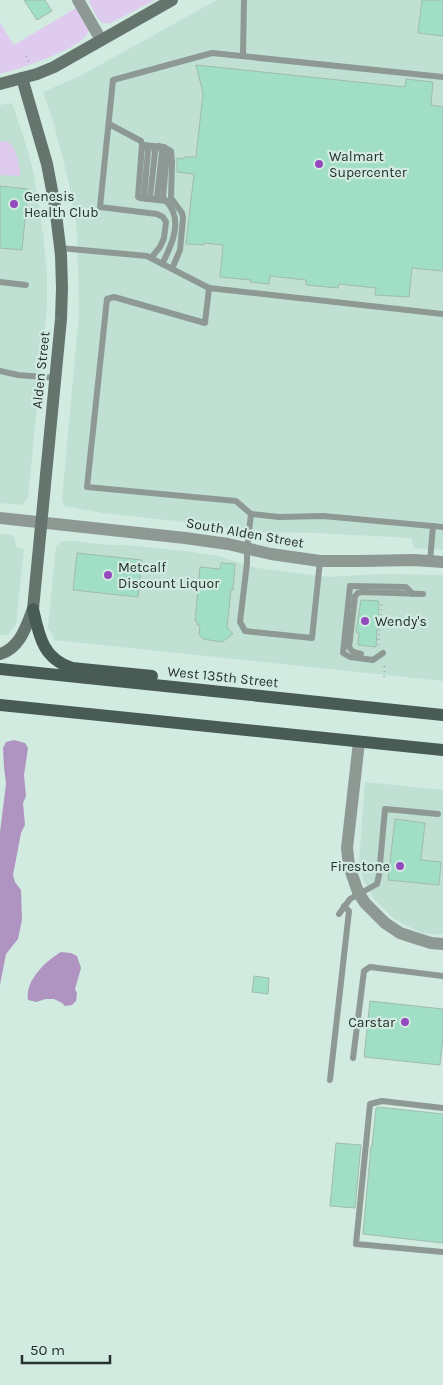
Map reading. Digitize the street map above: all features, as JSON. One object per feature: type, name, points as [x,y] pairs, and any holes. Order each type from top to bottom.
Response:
[{"type":"main road","points":[[33,609],[37,628],[45,648],[49,655],[62,665],[72,668],[268,688],[274,697]]},
{"type":"main road","name":"West 135th Street","points":[[0,669],[443,715]]},
{"type":"main road","points":[[0,705],[443,750]]},
{"type":"street","points":[[78,0],[101,40]]},
{"type":"street","points":[[0,84],[37,74],[54,67],[172,0]]},
{"type":"street","name":"Alden Street","points":[[0,654],[17,644],[33,609],[61,319],[60,248],[55,206],[47,164],[22,78]]},
{"type":"street","name":"South Alden Street","points":[[0,518],[185,538],[320,561],[414,560],[443,562]]},
{"type":"street","points":[[359,742],[347,848],[349,866],[359,894],[365,904],[384,923],[400,933],[431,943],[443,944]]},
{"type":"lane","points":[[243,56],[244,0]]},
{"type":"lane","points":[[151,258],[160,247],[164,238],[166,222],[163,216],[100,207],[113,80],[212,53],[443,77]]},
{"type":"lane","points":[[108,124],[167,153],[163,201]]},
{"type":"lane","points":[[149,199],[155,152],[153,146]]},
{"type":"lane","points":[[153,146],[142,155],[138,195],[140,198],[163,201],[173,209],[176,218],[172,244],[162,264]]},
{"type":"lane","points":[[153,146],[171,151],[171,198],[182,213],[183,218],[180,250],[172,269]]},
{"type":"lane","points":[[60,248],[138,255],[151,258],[209,288],[443,314]]},
{"type":"lane","points":[[0,282],[26,285]]},
{"type":"lane","points":[[209,288],[205,323],[114,297],[107,299],[87,487],[236,501],[251,514],[279,517],[323,516],[443,526]]},
{"type":"lane","points":[[0,371],[18,375],[56,378]]},
{"type":"lane","points":[[251,514],[240,622],[245,631],[312,638],[320,561]]},
{"type":"lane","points":[[430,561],[433,526]]},
{"type":"lane","points":[[385,654],[373,660],[350,657],[343,653],[350,586],[406,587],[414,594]]},
{"type":"lane","points":[[385,654],[356,654],[350,650],[355,596],[362,592],[423,594]]},
{"type":"lane","points":[[339,914],[350,898],[377,884],[385,809],[438,814]]},
{"type":"lane","points":[[330,1080],[349,911],[344,906]]},
{"type":"lane","points":[[353,1058],[364,971],[370,967],[443,976]]},
{"type":"lane","points":[[443,1108],[382,1101],[370,1104],[356,1244],[443,1252]]},
{"type":"path","points":[[26,56],[29,64]]},
{"type":"path","points":[[378,647],[382,596]]},
{"type":"path","points":[[384,677],[385,654]]},
{"type":"shaded area","points":[[89,0],[155,0],[113,22],[103,23],[96,16]]},
{"type":"shaded area","points":[[217,0],[443,0],[443,550],[414,548],[411,538],[260,532],[103,513],[64,506],[62,499],[79,313],[77,229],[69,183],[53,121],[43,92],[78,77]]},
{"type":"shaded area","points":[[76,8],[88,26],[88,32],[84,38],[63,51],[0,74],[0,23],[14,45]]},
{"type":"shaded area","points":[[12,103],[34,175],[47,274],[47,305],[28,498],[22,505],[0,503],[0,105]]},
{"type":"shaded area","points":[[0,141],[8,142],[14,148],[19,163],[20,176],[0,175]]},
{"type":"shaded area","points":[[0,534],[12,535],[16,545],[24,549],[16,625],[8,635],[0,635]]},
{"type":"shaded area","points":[[63,541],[193,552],[218,556],[257,568],[328,577],[380,574],[443,575],[443,681],[54,640],[48,628],[56,546]]},
{"type":"shaded area","points":[[14,740],[25,743],[28,748],[24,775],[26,796],[23,803],[25,825],[21,833],[13,875],[15,882],[21,890],[22,920],[18,939],[6,954],[0,985],[0,832],[6,784],[3,748],[6,742]]},
{"type":"shaded area","points":[[365,782],[443,790],[443,935],[421,933],[394,919],[375,900],[363,879],[359,862]]},
{"type":"shaded area","points":[[61,952],[77,956],[81,968],[75,989],[77,993],[76,1001],[72,1005],[65,1006],[54,999],[36,1002],[28,1000],[28,993],[33,978],[49,960]]},
{"type":"building","points":[[24,0],[45,0],[52,11],[37,20]]},
{"type":"building","points":[[422,0],[443,0],[443,36],[418,33]]},
{"type":"building","name":"Walmart Supercenter","points":[[196,65],[405,87],[406,79],[433,82],[431,105],[443,107],[442,271],[412,268],[409,297],[375,295],[376,288],[339,284],[338,288],[306,285],[306,280],[270,276],[269,284],[220,277],[223,245],[186,244],[194,174],[177,172],[177,158],[196,157],[203,93]]},
{"type":"building","name":"Genesis Health Club","points":[[0,186],[28,189],[22,250],[0,248]]},
{"type":"building","name":"Metcalf Discount Liquor","points":[[77,553],[142,560],[138,597],[73,590]]},
{"type":"building","points":[[221,563],[235,564],[227,627],[233,634],[222,642],[203,639],[199,634],[200,625],[197,625],[197,621],[195,621],[200,567],[220,569]]},
{"type":"building","name":"Wendy's","points":[[361,600],[379,601],[376,647],[358,645],[359,633],[356,632]]},
{"type":"building","points":[[395,819],[425,823],[421,860],[441,862],[439,885],[388,880]]},
{"type":"building","points":[[254,976],[269,978],[268,994],[252,992]]},
{"type":"building","name":"Carstar","points":[[370,1001],[443,1009],[440,1065],[364,1057]]},
{"type":"building","points":[[376,1108],[443,1114],[443,1243],[363,1234],[371,1146]]},
{"type":"building","points":[[336,1143],[361,1145],[355,1208],[330,1206]]},
{"type":"place","name":"Walmart Supercenter","points":[[319,164]]},
{"type":"place","name":"Genesis Health Club","points":[[14,204]]},
{"type":"place","name":"Metcalf Discount Liquor","points":[[108,575]]},
{"type":"place","name":"Wendy's","points":[[365,621]]},
{"type":"place","name":"Firestone","points":[[400,866]]},
{"type":"place","name":"Carstar","points":[[405,1022]]}]
